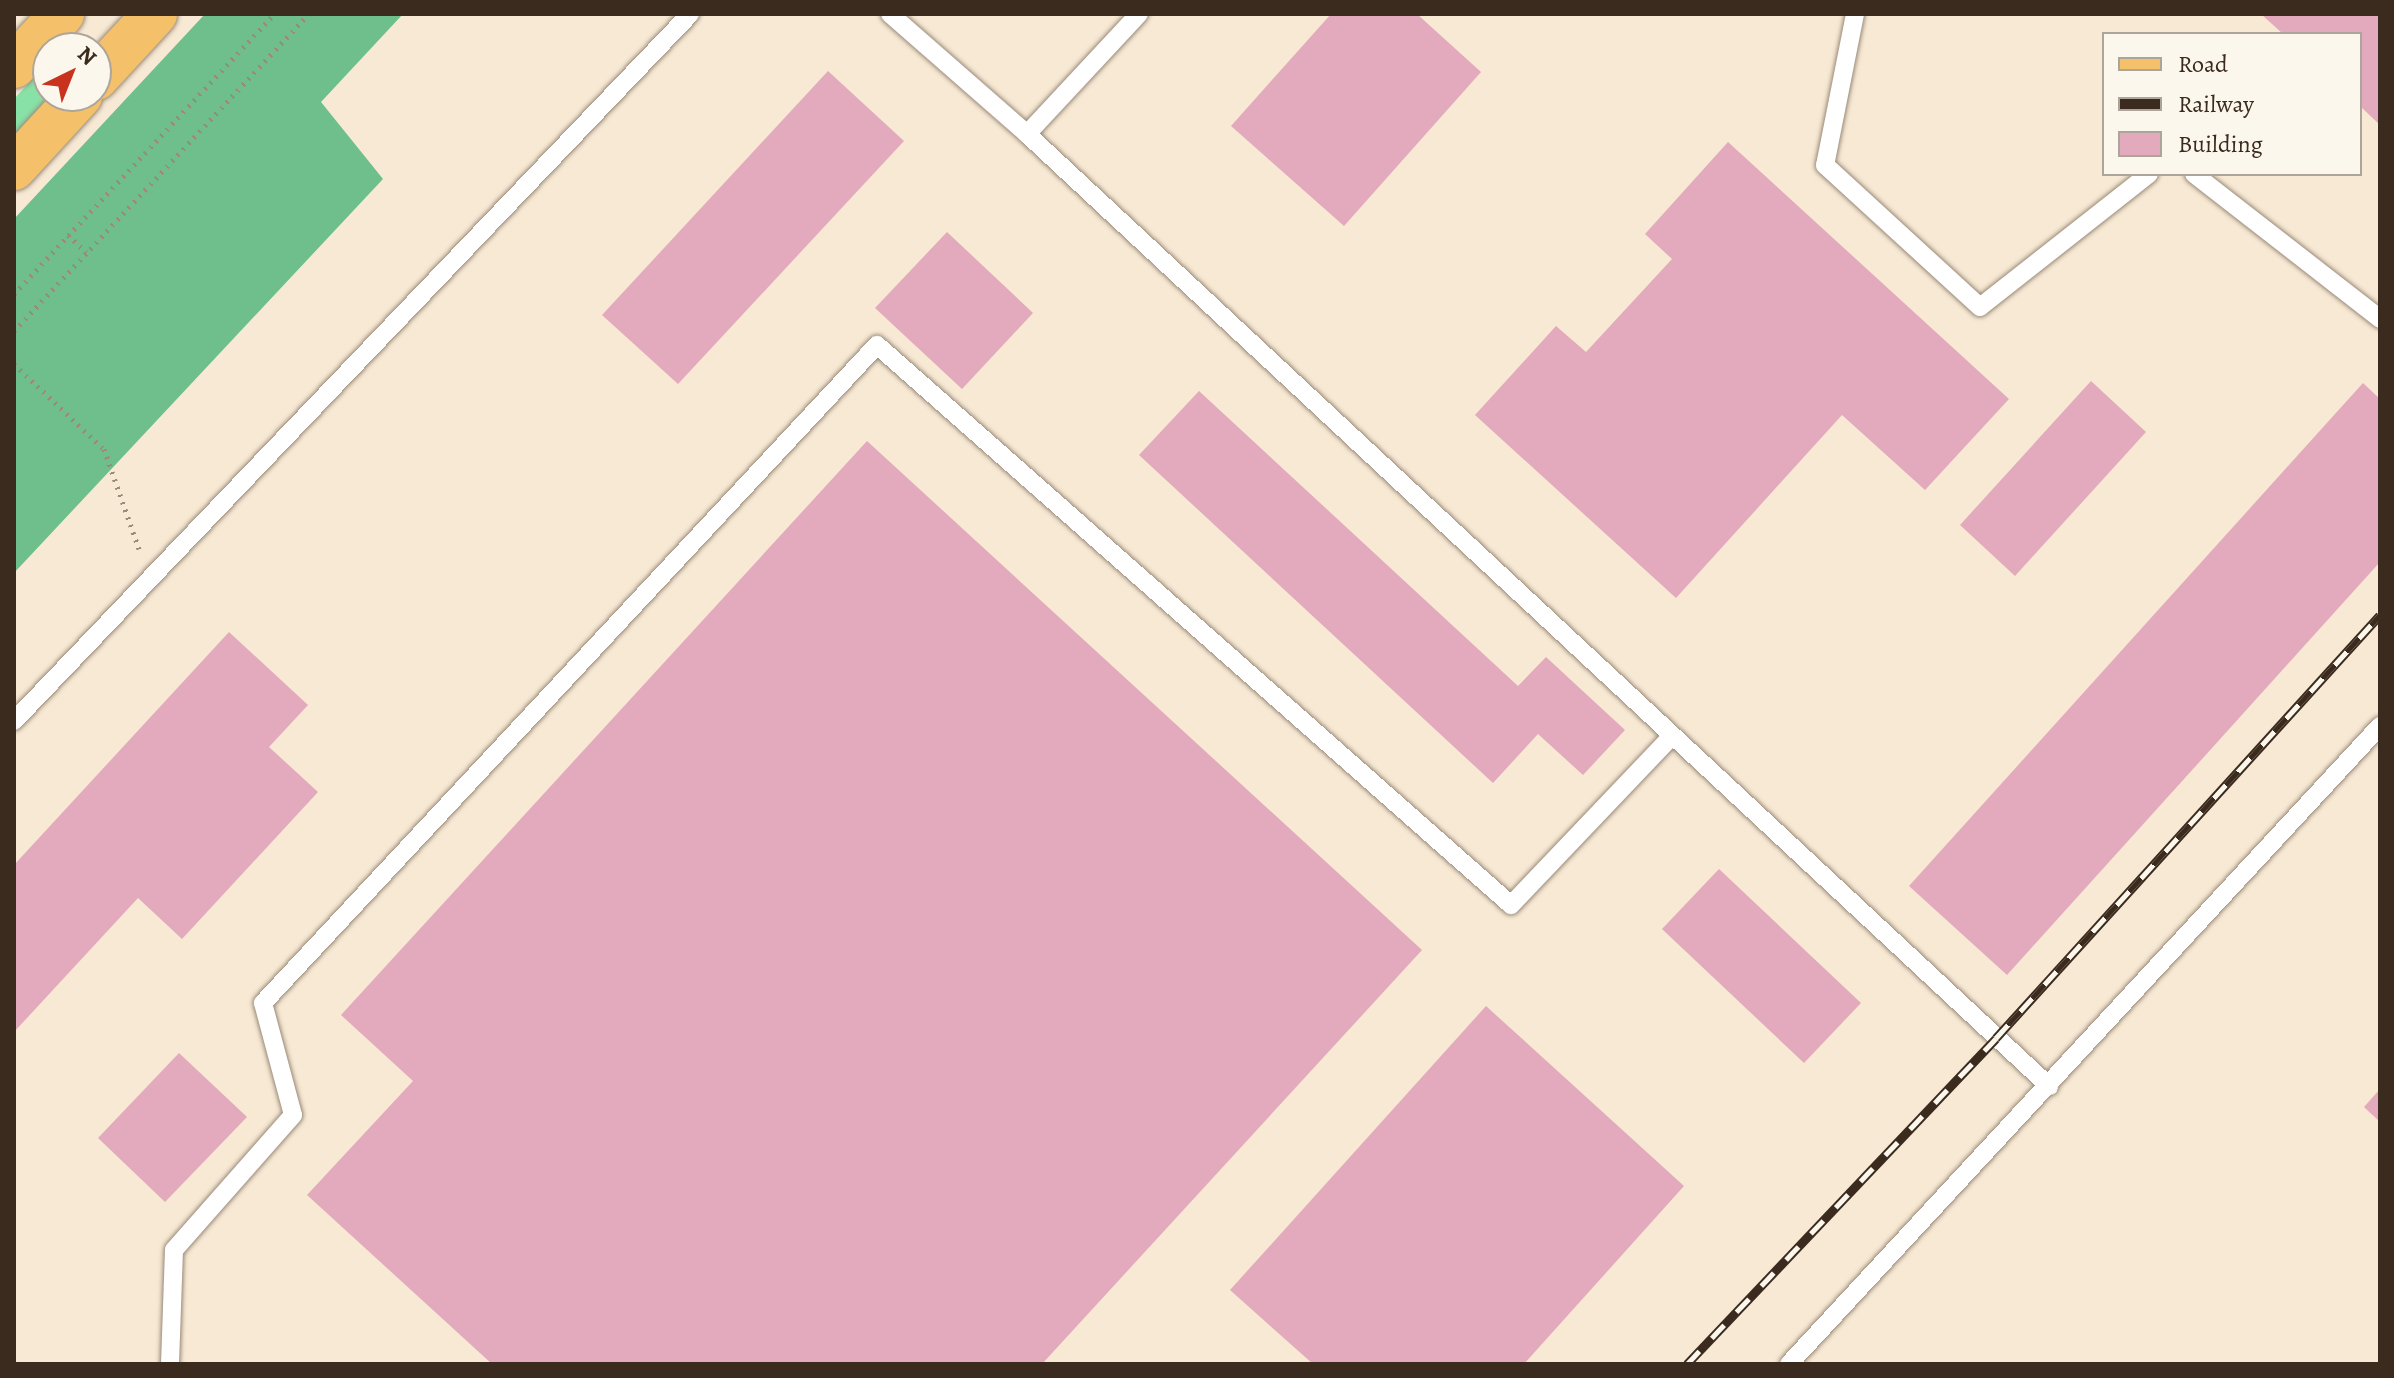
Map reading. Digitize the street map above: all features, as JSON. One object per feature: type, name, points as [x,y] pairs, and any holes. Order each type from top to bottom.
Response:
[{"type":"main road","points":[[14,66],[62,14]]},
{"type":"main road","points":[[112,61],[155,14]]},
{"type":"main road","points":[[14,168],[65,112]]},
{"type":"lane","points":[[14,721],[149,576],[690,14]]},
{"type":"lane","points":[[890,14],[1027,134],[2049,1086]]},
{"type":"lane","points":[[1027,134],[1139,14]]},
{"type":"lane","points":[[1855,14],[1825,165],[1980,307],[2146,176]]},
{"type":"lane","points":[[2197,176],[2380,319]]},
{"type":"lane","points":[[170,1364],[174,1250],[293,1115],[263,1003],[877,345],[1511,905],[1672,736]]},
{"type":"lane","points":[[1789,1364],[2380,726]]},
{"type":"path","points":[[14,294],[274,14]]},
{"type":"path","points":[[14,331],[309,14]]},
{"type":"path","points":[[68,235],[86,252]]},
{"type":"path","points":[[14,364],[104,449],[149,576]]},
{"type":"green space","points":[[205,14],[403,14],[321,102],[383,179],[14,573],[14,219]]},
{"type":"green space","points":[[32,79],[32,112],[35,112],[14,135],[14,99]]},
{"type":"building","points":[[1331,14],[1417,14],[1481,72],[1344,226],[1231,126]]},
{"type":"building","points":[[2261,14],[2380,14],[2380,125],[2362,108],[2362,32],[2281,32]]},
{"type":"building","points":[[828,71],[904,141],[678,384],[602,315]]},
{"type":"building","points":[[1728,142],[2009,399],[1925,490],[1842,415],[1676,598],[1475,415],[1556,326],[1586,352],[1672,259],[1645,234]]},
{"type":"building","points":[[947,232],[1033,313],[962,389],[875,308]]},
{"type":"building","points":[[2091,381],[2146,432],[2015,576],[1960,525]]},
{"type":"building","points":[[2363,383],[2380,399],[2380,562],[2007,975],[1909,886]]},
{"type":"building","points":[[1199,391],[1518,686],[1546,657],[1625,730],[1583,775],[1538,734],[1493,783],[1139,455]]},
{"type":"building","points":[[867,441],[1422,950],[1042,1364],[492,1364],[307,1195],[413,1081],[341,1015]]},
{"type":"building","points":[[229,632],[308,705],[269,747],[318,792],[182,939],[138,898],[14,1032],[14,865]]},
{"type":"building","points":[[1719,869],[1861,1003],[1804,1063],[1662,929]]},
{"type":"building","points":[[1486,1006],[1684,1186],[1524,1364],[1313,1364],[1230,1290]]},
{"type":"building","points":[[179,1053],[247,1117],[165,1202],[98,1138]]},
{"type":"building","points":[[2380,1089],[2380,1122],[2364,1107]]},
{"type":"railway","points":[[1687,1364],[1996,1038],[2380,615]]}]
